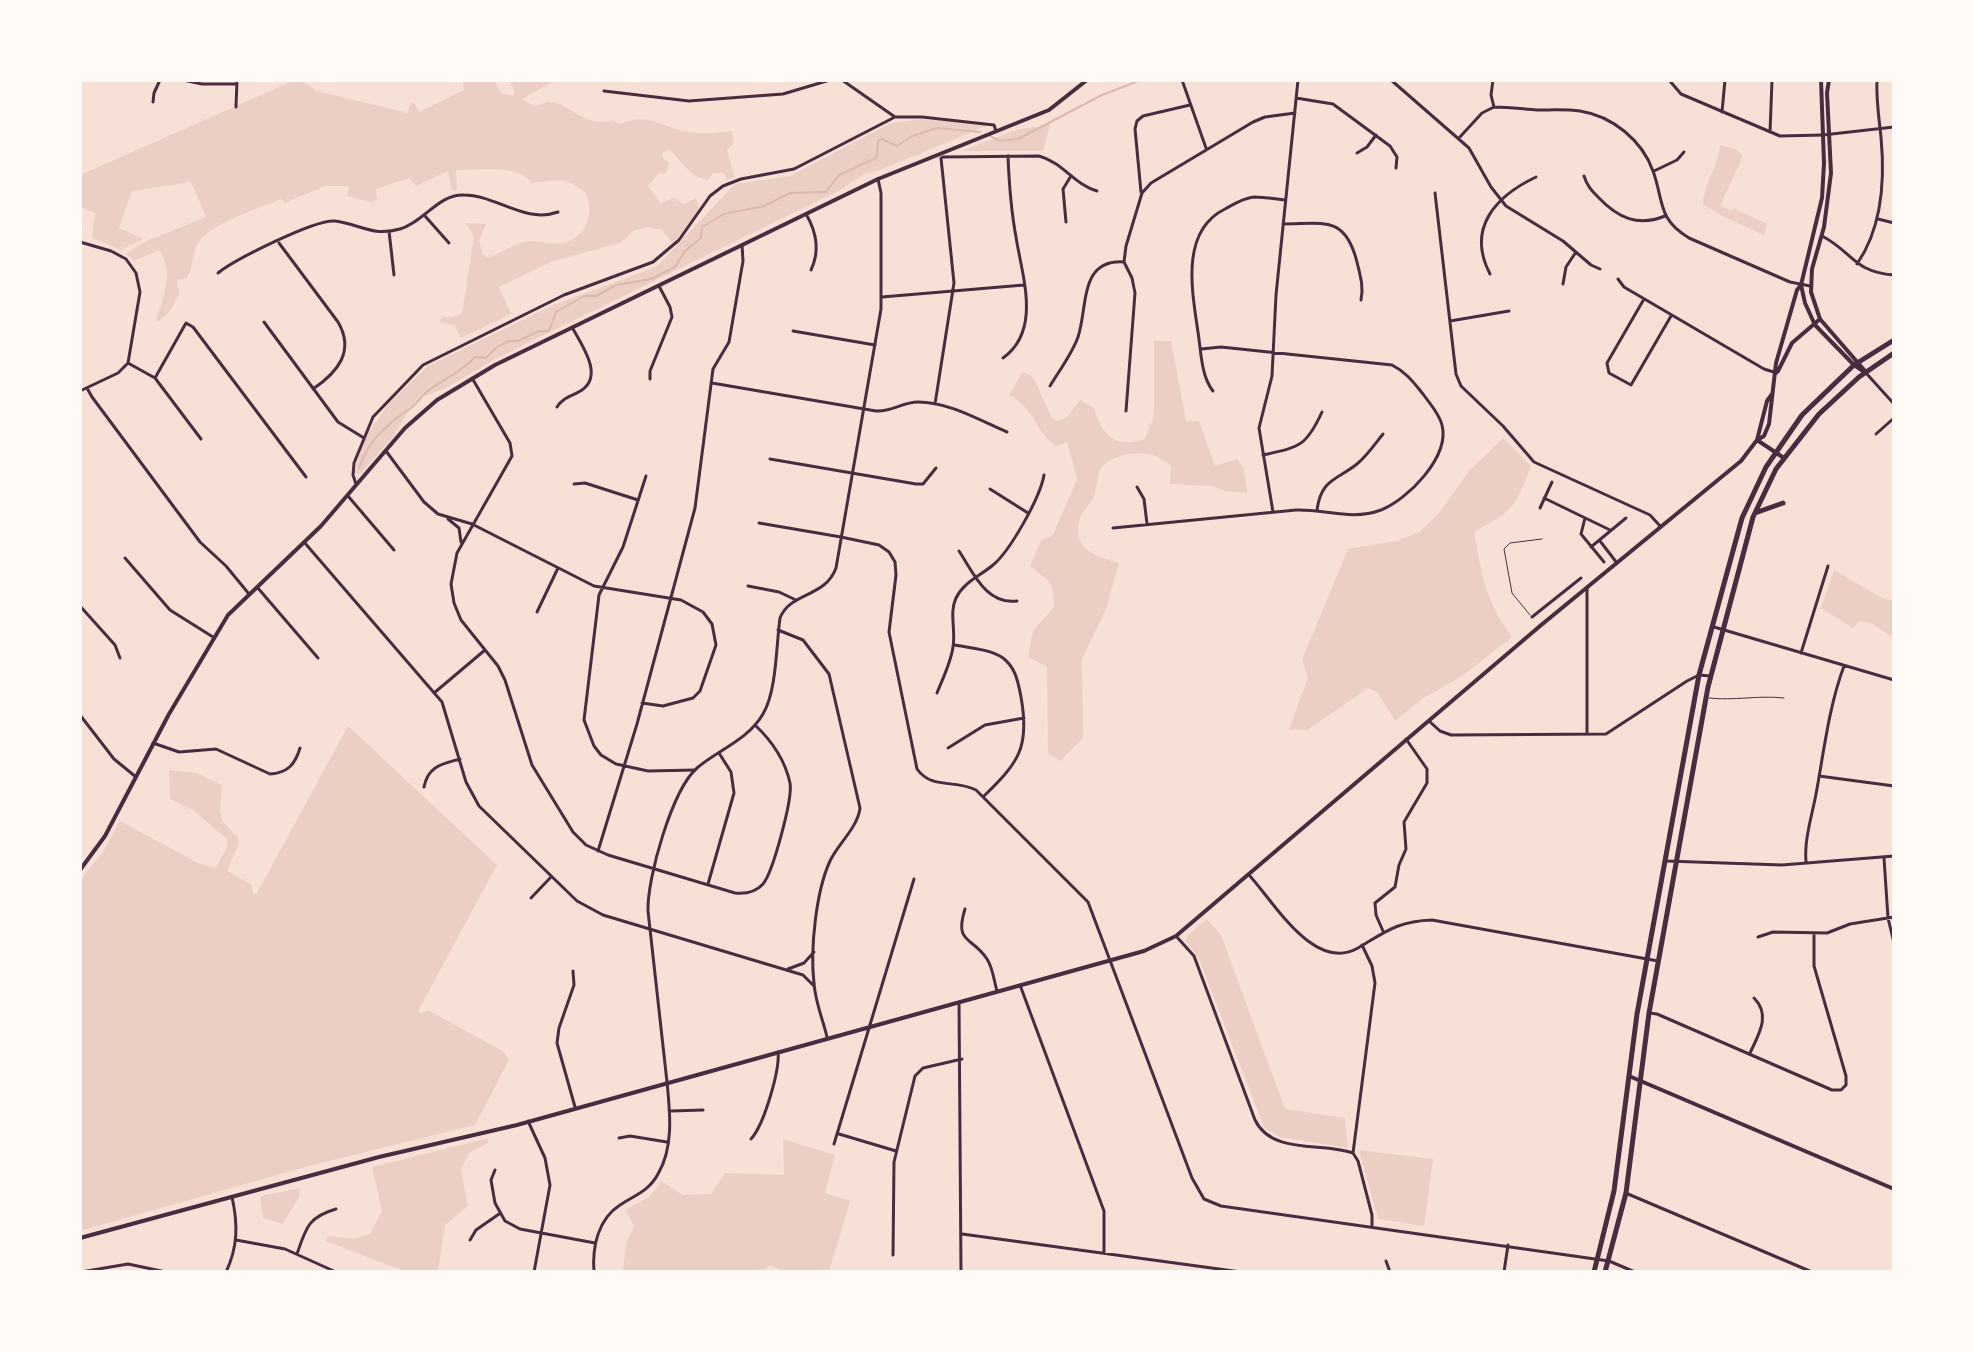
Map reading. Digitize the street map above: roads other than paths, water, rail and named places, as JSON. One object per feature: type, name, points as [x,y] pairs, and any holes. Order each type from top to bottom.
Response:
[{"type":"highway","points":[[1594,1272],[1614,1191],[1647,958],[1699,675],[1742,518],[1775,451],[1798,421],[1857,364],[1894,340]]},
{"type":"highway","points":[[1605,1272],[1626,1193],[1649,1013],[1710,676],[1754,513],[1784,458],[1824,409],[1894,353]]},
{"type":"highway","points":[[1754,513],[1783,503]]},
{"type":"main road","points":[[80,870],[100,845],[153,743],[228,615],[304,542],[348,496],[385,449],[428,408],[472,378],[572,327],[878,179],[1049,110],[1087,80]]},
{"type":"main road","points":[[1777,373],[1776,363],[1801,285],[1821,200],[1821,80]]},
{"type":"main road","points":[[1829,80],[1831,173],[1822,236],[1810,286],[1820,319],[1857,364]]},
{"type":"main road","points":[[1801,285],[1815,325],[1866,373]]},
{"type":"main road","points":[[80,1238],[379,1157],[528,1121],[1156,947],[1176,936],[1406,739],[1733,467],[1764,436],[1769,424],[1777,373],[1792,343],[1820,319]]},
{"type":"main road","points":[[1757,440],[1784,458]]},
{"type":"main road","points":[[1629,1076],[1894,1189]]},
{"type":"street","points":[[153,102],[160,80]]},
{"type":"street","points":[[183,80],[202,84],[237,82],[236,107]]},
{"type":"street","points":[[604,91],[689,101],[783,94],[830,80]]},
{"type":"street","points":[[842,80],[895,117]]},
{"type":"street","points":[[1182,80],[1207,149]]},
{"type":"street","points":[[1273,512],[1259,428],[1270,387],[1298,80]]},
{"type":"street","points":[[1391,80],[1474,154],[1501,200],[1517,215],[1563,241],[1600,269]]},
{"type":"street","points":[[1493,80],[1491,95],[1494,107]]},
{"type":"street","points":[[1669,80],[1678,92],[1783,137],[1894,127]]},
{"type":"street","points":[[1722,112],[1725,80]]},
{"type":"street","points":[[1770,133],[1772,80]]},
{"type":"street","points":[[1857,264],[1868,247],[1877,219],[1882,170],[1877,80]]},
{"type":"street","points":[[1296,98],[1331,103],[1393,150],[1397,157],[1396,168]]},
{"type":"street","points":[[1126,411],[1135,293],[1124,262],[1142,193],[1135,129],[1137,121],[1143,116],[1190,105]]},
{"type":"street","points":[[1459,138],[1482,113],[1494,107],[1577,111],[1600,117],[1631,138],[1653,171],[1665,216],[1676,229],[1689,238],[1810,286]]},
{"type":"street","points":[[1142,193],[1151,183],[1261,119],[1295,113]]},
{"type":"street","points":[[356,484],[353,466],[379,409],[430,360],[564,295],[653,262],[679,240],[710,196],[723,186],[741,179],[794,169],[895,117],[983,123],[994,125],[996,131]]},
{"type":"street","points":[[1357,153],[1367,147],[1376,135]]},
{"type":"street","points":[[1653,171],[1677,160],[1684,152]]},
{"type":"street","points":[[935,404],[953,292],[939,156],[1044,157],[1085,187],[1097,191]]},
{"type":"street","points":[[1003,358],[1014,348],[1025,327],[1024,285],[1015,235],[1008,156]]},
{"type":"street","points":[[1066,222],[1063,189],[1071,176]]},
{"type":"street","points":[[1584,176],[1590,189],[1621,216],[1642,221],[1665,216]]},
{"type":"street","points":[[1490,274],[1482,255],[1482,233],[1490,213],[1501,200],[1536,177]]},
{"type":"street","points":[[594,1272],[595,1243],[607,1216],[618,1206],[644,1192],[654,1181],[662,1166],[667,1142],[670,1111],[648,898],[676,798],[695,770],[755,725],[770,696],[782,613],[796,600],[829,582],[836,568],[882,297],[881,193],[878,179]]},
{"type":"street","points":[[1435,193],[1456,374],[1461,386],[1503,426],[1534,462],[1650,515],[1661,527]]},
{"type":"street","points":[[218,273],[234,262],[314,224],[330,221],[365,231],[389,231],[412,224],[442,201],[462,194],[494,200],[528,213],[547,216],[558,212]]},
{"type":"street","points":[[1213,391],[1205,378],[1192,282],[1196,247],[1204,225],[1213,215],[1244,199],[1285,200]]},
{"type":"street","points":[[806,214],[815,233],[815,262],[811,270]]},
{"type":"street","points":[[425,216],[449,243]]},
{"type":"street","points":[[1877,219],[1894,223]]},
{"type":"street","points":[[1283,224],[1330,225],[1344,231],[1353,244],[1363,288],[1361,300]]},
{"type":"street","points":[[389,231],[394,275]]},
{"type":"street","points":[[1822,236],[1857,264],[1876,273],[1894,275]]},
{"type":"street","points":[[278,241],[338,322],[344,336],[345,351],[340,365],[313,389]]},
{"type":"street","points":[[80,242],[123,257],[137,276],[139,302],[128,363],[114,375],[80,391]]},
{"type":"street","points":[[598,851],[698,495],[710,383],[716,361],[729,342],[743,261],[742,245]]},
{"type":"street","points":[[1563,284],[1566,267],[1576,252]]},
{"type":"street","points":[[1050,386],[1078,339],[1092,276],[1105,264],[1124,262]]},
{"type":"street","points":[[1618,279],[1624,287],[1671,316],[1762,368],[1777,373]]},
{"type":"street","points":[[882,297],[1024,285]]},
{"type":"street","points":[[650,379],[650,371],[672,317],[659,286]]},
{"type":"street","points":[[1644,299],[1607,366],[1609,373],[1631,385],[1671,316]]},
{"type":"street","points":[[1450,321],[1509,311]]},
{"type":"street","points":[[264,322],[341,425],[364,438]]},
{"type":"street","points":[[155,378],[186,323],[196,330],[306,477]]},
{"type":"street","points":[[557,407],[585,387],[592,378],[591,366],[572,327]]},
{"type":"street","points":[[793,331],[875,345]]},
{"type":"street","points":[[1113,528],[1273,512],[1317,510],[1361,515],[1399,500],[1438,455],[1443,441],[1442,425],[1436,412],[1411,379],[1392,365],[1272,351],[1221,347],[1201,349]]},
{"type":"street","points":[[128,363],[155,378],[201,439]]},
{"type":"street","points":[[1866,373],[1894,404]]},
{"type":"street","points":[[472,378],[510,443],[512,453],[509,465],[460,546],[451,573],[454,603],[466,627],[505,680],[536,773],[575,836],[598,851],[708,884],[747,893],[761,886],[769,873],[791,792],[775,747],[755,725]]},
{"type":"street","points":[[710,383],[881,412],[911,403],[935,404],[1007,432]]},
{"type":"street","points":[[87,388],[200,542],[230,570],[249,594]]},
{"type":"street","points":[[1263,455],[1294,449],[1303,444],[1310,437],[1322,412]]},
{"type":"street","points":[[1876,434],[1894,418]]},
{"type":"street","points":[[1317,510],[1327,484],[1362,460],[1383,434]]},
{"type":"street","points":[[385,449],[428,507],[459,528],[460,546]]},
{"type":"street","points":[[770,459],[916,484],[923,484],[936,468]]},
{"type":"street","points":[[937,693],[954,645],[955,600],[962,589],[1002,555],[1040,492],[1044,475]]},
{"type":"street","points":[[646,476],[623,547],[602,588],[584,720],[598,752],[610,761],[648,771],[695,770]]},
{"type":"street","points":[[1540,508],[1552,482]]},
{"type":"street","points":[[574,484],[585,483],[638,500]]},
{"type":"street","points":[[1137,487],[1144,499],[1147,524]]},
{"type":"street","points":[[990,489],[1028,513]]},
{"type":"street","points":[[348,496],[394,550]]},
{"type":"street","points":[[1544,498],[1610,530]]},
{"type":"street","points":[[445,517],[472,524],[602,588],[690,603],[706,615],[715,634],[715,652],[700,691],[695,697],[660,707],[642,703]]},
{"type":"street","points":[[1585,518],[1580,531],[1604,562]]},
{"type":"street","points":[[1591,547],[1626,518]]},
{"type":"street","points":[[759,523],[879,545],[889,552],[895,562],[896,575],[889,632],[913,740],[914,763],[921,774],[934,783],[966,785],[984,796],[1086,898],[1200,1195],[1221,1206],[1598,1259],[1635,1272]]},
{"type":"street","points":[[1599,540],[1617,563]]},
{"type":"street","points":[[304,542],[444,706],[469,789],[479,806],[551,877],[590,910],[808,977],[814,986]]},
{"type":"street","points":[[959,551],[994,597],[1005,602],[1017,601]]},
{"type":"street","points":[[125,558],[170,610],[213,637]]},
{"type":"street","points":[[1801,653],[1828,566]]},
{"type":"street","points":[[537,612],[558,568]]},
{"type":"street","points":[[1532,617],[1581,578]]},
{"type":"street","points":[[748,586],[779,592],[796,600]]},
{"type":"street","points":[[257,587],[318,658]]},
{"type":"street","points":[[1587,588],[1587,734]]},
{"type":"street","points":[[80,606],[115,645],[120,658]]},
{"type":"street","points":[[1712,626],[1894,680]]},
{"type":"street","points":[[778,630],[805,642],[829,674],[860,808],[859,815],[839,844],[823,877],[818,903],[814,986],[827,1037]]},
{"type":"street","points":[[954,645],[993,653],[1008,663],[1018,680],[1025,736],[1018,758],[984,796]]},
{"type":"street","points":[[434,693],[485,650]]},
{"type":"street","points":[[1806,863],[1805,847],[1835,693],[1844,666]]},
{"type":"street","points":[[1429,721],[1440,731],[1451,735],[1611,733],[1699,675],[1710,676]]},
{"type":"street","points":[[80,715],[114,759],[136,777]]},
{"type":"street","points":[[948,748],[985,725],[1024,718]]},
{"type":"street","points":[[1383,931],[1375,903],[1395,887],[1406,849],[1404,822],[1427,786],[1427,769],[1406,739]]},
{"type":"street","points":[[153,743],[179,752],[216,749],[270,774],[290,768],[300,748]]},
{"type":"street","points":[[708,884],[734,793],[731,772],[719,753]]},
{"type":"street","points":[[424,787],[427,775],[433,769],[460,759]]},
{"type":"street","points":[[1819,776],[1894,786]]},
{"type":"street","points":[[1665,861],[1771,865],[1894,856]]},
{"type":"street","points":[[1884,858],[1888,918],[1894,943]]},
{"type":"street","points":[[1249,875],[1306,941],[1317,949],[1340,953],[1406,923],[1440,921],[1658,961]]},
{"type":"street","points":[[531,898],[551,877]]},
{"type":"street","points":[[834,1144],[914,879]]},
{"type":"street","points":[[965,909],[960,924],[962,933],[988,961],[997,991]]},
{"type":"street","points":[[1758,937],[1773,932],[1827,933],[1850,924],[1894,917]]},
{"type":"street","points":[[1649,1013],[1839,1091],[1845,1087],[1844,1068],[1814,966],[1814,933]]},
{"type":"street","points":[[1176,936],[1194,956],[1255,1120],[1263,1132],[1279,1141],[1353,1153]]},
{"type":"street","points":[[1362,945],[1372,966],[1375,983],[1353,1153],[1358,1161],[1372,1226]]},
{"type":"street","points":[[784,969],[799,966],[815,951]]},
{"type":"street","points":[[573,971],[574,985],[557,1043],[575,1107]]},
{"type":"street","points":[[1020,985],[1104,1211],[1104,1253]]},
{"type":"street","points":[[1750,1054],[1763,1019],[1762,1007],[1754,998]]},
{"type":"street","points":[[959,1002],[962,1059],[961,1272]]},
{"type":"street","points":[[751,1139],[760,1125],[778,1064],[778,1052]]},
{"type":"street","points":[[893,1255],[893,1174],[916,1074],[923,1068],[962,1059]]},
{"type":"street","points":[[670,1111],[703,1110]]},
{"type":"street","points":[[528,1121],[545,1158],[549,1176],[549,1196],[534,1272]]},
{"type":"street","points":[[837,1133],[896,1151]]},
{"type":"street","points":[[619,1138],[630,1136],[667,1142]]},
{"type":"street","points":[[495,1170],[491,1185],[499,1214],[515,1227],[595,1243]]},
{"type":"street","points":[[1626,1193],[1812,1272]]},
{"type":"street","points":[[226,1272],[236,1240],[232,1197]]},
{"type":"street","points":[[297,1254],[311,1221],[336,1209]]},
{"type":"street","points":[[470,1240],[476,1230],[499,1214]]},
{"type":"street","points":[[962,1234],[1241,1272]]},
{"type":"street","points":[[236,1240],[272,1246],[336,1272]]},
{"type":"street","points":[[1504,1272],[1508,1245]]},
{"type":"street","points":[[1386,1261],[1390,1272]]},
{"type":"street","points":[[81,1272],[128,1264],[166,1272]]},
{"type":"street","points":[[1833,1272],[1855,1272]]},
{"type":"lane","points":[[1532,617],[1512,593],[1504,549],[1510,543],[1542,539]]},
{"type":"lane","points":[[1706,698],[1729,701],[1767,696],[1784,698]]},
{"type":"waterway","points":[[990,136],[1000,141],[1018,139],[1102,95],[1141,80]]},
{"type":"waterway","points":[[359,468],[367,450],[387,426],[429,390],[475,357],[486,358],[509,341],[518,341],[539,331],[549,331],[556,312],[584,296],[596,296],[616,285],[651,279],[675,267],[685,251],[701,238],[702,227],[724,214],[764,206],[790,193],[826,192],[839,175],[874,159],[878,141],[882,139],[897,146],[912,136],[937,128],[980,132]]}]
